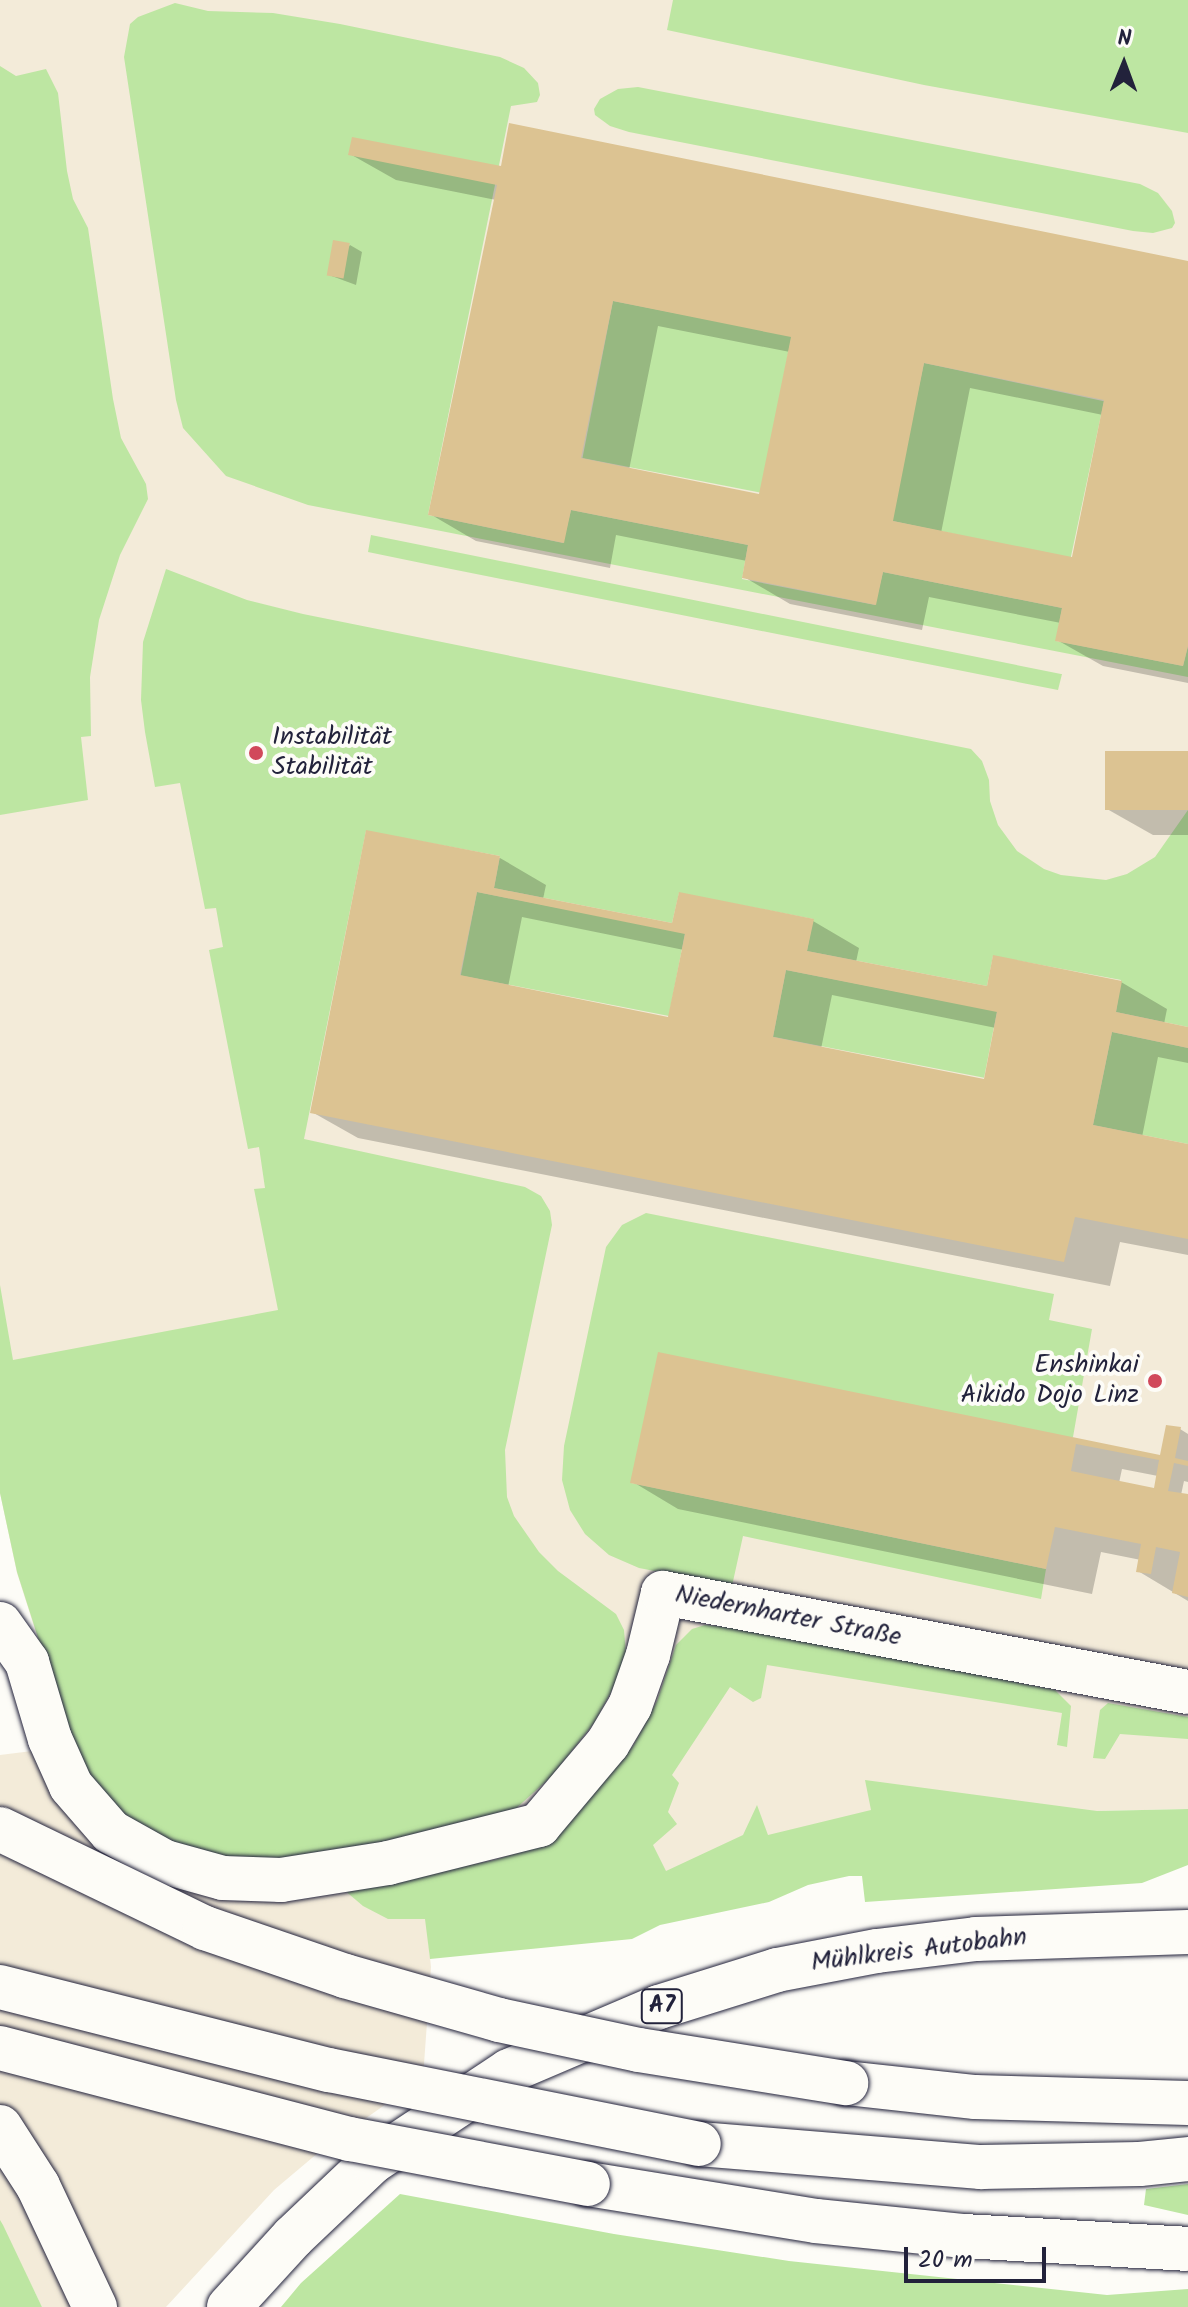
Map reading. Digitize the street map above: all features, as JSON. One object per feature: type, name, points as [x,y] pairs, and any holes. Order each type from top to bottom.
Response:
[{"type":"main road","name":"Niedernharter Straße","points":[[0,1624],[27,1662],[50,1739],[71,1786],[111,1832],[165,1862],[223,1878],[281,1880],[388,1863],[539,1825],[608,1743],[630,1706],[648,1655],[663,1593],[1188,1692]]},
{"type":"main road","points":[[0,1829],[205,1928],[345,1976],[499,2020],[639,2050],[846,2083],[975,2097],[1188,2103]]},
{"type":"main road","name":"Mühlkreis Autobahn","points":[[229,2307],[293,2237],[372,2162],[509,2071],[659,2007],[777,1970],[877,1951],[976,1939],[1188,1932]]},
{"type":"main road","points":[[0,1987],[329,2070],[699,2144],[981,2167],[1140,2164],[1188,2159]]},
{"type":"main road","points":[[0,2048],[350,2139],[588,2184],[816,2221],[964,2236],[1188,2249]]},
{"type":"main road","points":[[0,2127],[38,2186],[95,2307]]},
{"type":"shaded area","points":[[0,0],[1188,0],[1188,1809],[1097,1811],[734,1861],[426,1919],[431,1967],[423,2078],[325,2147],[274,2190],[166,2307],[42,2307],[0,2222],[0,1755],[72,1746],[17,1573],[0,1493]]},
{"type":"green space","points":[[673,0],[1188,0],[1188,133],[924,85],[667,30]]},
{"type":"green space","points":[[175,3],[208,11],[273,13],[340,24],[500,57],[524,68],[538,83],[540,95],[537,102],[511,106],[428,515],[563,543],[571,510],[748,545],[742,579],[875,605],[883,572],[1062,608],[1056,641],[1183,666],[1188,646],[1188,677],[308,505],[226,476],[183,428],[176,400],[124,57],[130,24],[138,17]]},
{"type":"green space","points":[[0,66],[16,76],[46,69],[58,93],[73,199],[88,228],[121,438],[146,484],[148,499],[120,555],[99,620],[90,677],[91,736],[81,737],[88,800],[0,815]]},
{"type":"green space","points":[[638,87],[1140,184],[1158,193],[1172,211],[1175,223],[1172,228],[1153,233],[1133,231],[629,132],[610,126],[595,115],[594,109],[600,99],[618,89]]},
{"type":"green space","points":[[613,301],[792,336],[761,493],[582,458]]},
{"type":"green space","points":[[924,363],[1104,401],[1071,559],[891,520]]},
{"type":"green space","points":[[371,535],[1062,674],[1058,690],[431,565],[368,552]]},
{"type":"green space","points":[[166,569],[247,600],[303,614],[971,749],[982,761],[989,780],[990,801],[998,825],[1017,851],[1044,869],[1061,875],[1106,880],[1127,874],[1155,857],[1188,810],[1188,1027],[1116,1012],[1121,980],[993,956],[987,986],[807,951],[813,919],[679,893],[672,923],[494,888],[500,856],[366,831],[304,1139],[525,1187],[541,1196],[550,1211],[552,1225],[505,1450],[507,1497],[514,1516],[539,1552],[558,1571],[616,1614],[624,1630],[626,1654],[615,1685],[594,1723],[552,1776],[512,1812],[450,1831],[276,1862],[225,1860],[181,1848],[116,1810],[88,1778],[73,1747],[17,1572],[0,1493],[0,1285],[13,1360],[278,1310],[254,1189],[265,1188],[259,1147],[248,1149],[209,950],[223,947],[216,908],[205,909],[180,783],[155,787],[145,732],[141,700],[143,642]]},
{"type":"green space","points":[[477,892],[685,932],[669,1016],[461,975]]},
{"type":"green space","points":[[786,970],[997,1011],[984,1078],[773,1037]]},
{"type":"green space","points":[[1112,1032],[1188,1048],[1188,1144],[1093,1125]]},
{"type":"green space","points":[[646,1213],[1054,1294],[1049,1320],[1092,1329],[1073,1437],[631,1483],[1046,1569],[1041,1599],[743,1536],[732,1586],[639,1568],[609,1555],[585,1534],[570,1510],[562,1480],[564,1446],[606,1247],[622,1225]]},
{"type":"green space","points":[[705,1625],[757,1630],[1055,1690],[1071,1706],[1067,1747],[1057,1745],[1062,1713],[767,1665],[761,1698],[753,1702],[730,1687],[672,1775],[679,1783],[668,1812],[677,1824],[653,1845],[666,1871],[743,1835],[757,1805],[768,1835],[871,1810],[865,1780],[1097,1811],[1188,1809],[1188,1865],[1142,1883],[865,1902],[862,1876],[849,1876],[808,1885],[769,1902],[660,1925],[632,1939],[430,1959],[425,1919],[388,1919],[363,1906],[343,1889],[495,1860],[538,1846],[558,1833],[633,1746],[657,1701],[676,1645],[692,1629]]},
{"type":"green space","points":[[1108,1703],[1188,1717],[1188,1739],[1120,1734],[1105,1759],[1093,1758],[1100,1710]]},
{"type":"green space","points":[[1188,2184],[1188,2215],[1144,2205],[1146,2189]]},
{"type":"green space","points":[[400,2194],[614,2234],[789,2261],[1107,2295],[1188,2289],[1188,2307],[281,2307],[301,2283]]},
{"type":"green space","points":[[0,2220],[3,2225],[42,2307],[0,2307]]},
{"type":"building","points":[[509,123],[1188,261],[1188,646],[1183,666],[1055,641],[1062,608],[883,572],[876,605],[742,578],[748,545],[571,510],[564,543],[428,515],[497,185],[348,155],[352,137],[501,166]],"holes":[[[613,301],[791,337],[759,494],[581,458]],[[924,363],[1104,400],[1072,557],[893,521]]]},
{"type":"building","points":[[333,240],[350,243],[343,278],[327,275]]},
{"type":"building","points":[[1105,751],[1188,751],[1188,810],[1105,810]]},
{"type":"building","points":[[366,830],[500,856],[494,888],[672,923],[679,892],[814,919],[807,951],[987,986],[993,955],[1122,981],[1116,1012],[1188,1027],[1188,1048],[1112,1032],[1093,1125],[1188,1144],[1188,1239],[1075,1217],[1064,1262],[310,1113]],"holes":[[[477,892],[685,934],[668,1017],[460,975]],[[786,970],[997,1012],[984,1079],[773,1037]]]},
{"type":"building","points":[[658,1352],[1160,1455],[1166,1425],[1181,1427],[1175,1458],[1188,1461],[1188,1466],[1174,1463],[1168,1491],[1188,1494],[1188,1597],[1172,1593],[1180,1552],[1156,1547],[1151,1574],[1136,1572],[1141,1544],[1055,1527],[1046,1569],[630,1483]],"holes":[[[1076,1444],[1159,1460],[1154,1488],[1071,1471]]]},
{"type":"place","name":"Instabilität Stabilität","points":[[256,753]]},
{"type":"place","name":"Enshinkai Aikido Dojo Linz","points":[[1155,1381]]}]
